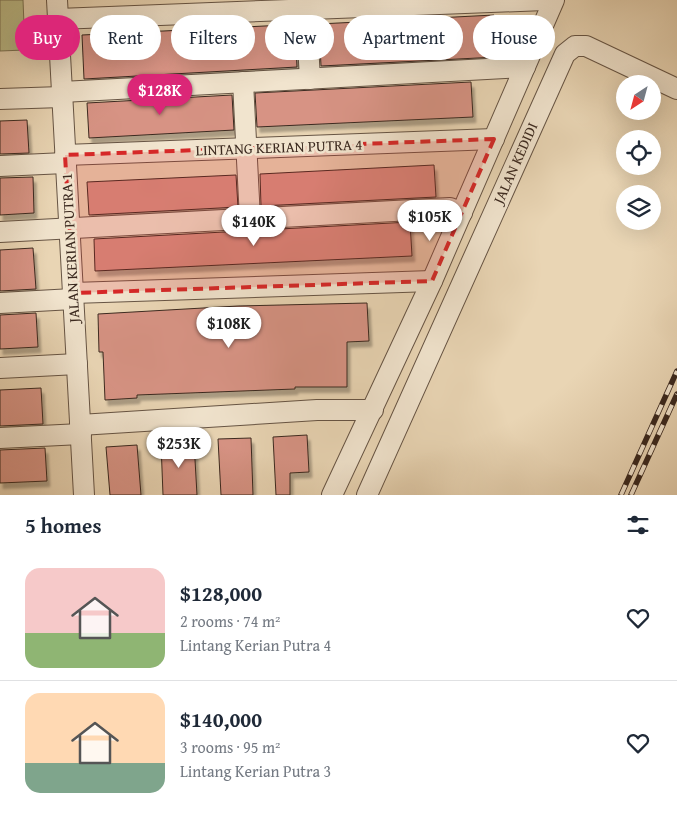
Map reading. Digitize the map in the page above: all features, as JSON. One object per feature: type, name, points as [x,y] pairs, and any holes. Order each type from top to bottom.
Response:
[{"type":"street","points":[[57,9],[308,6],[546,0]]},
{"type":"street","points":[[332,495],[432,281],[554,0]]},
{"type":"street","points":[[308,6],[310,79]]},
{"type":"street","name":"JALAN KERIAN PUTRA 1","points":[[57,9],[84,495]]},
{"type":"street","name":"JALAN KEDIDI","points":[[366,495],[565,54],[575,46],[586,46],[677,89]]},
{"type":"street","points":[[0,99],[243,82],[525,67]]},
{"type":"street","points":[[243,82],[250,219]]},
{"type":"street","name":"LINTANG KERIAN PUTRA 4","points":[[0,166],[65,159],[247,148],[494,139]]},
{"type":"street","points":[[0,232],[450,208],[462,213]]},
{"type":"street","points":[[0,303],[73,296],[432,281]]},
{"type":"street","points":[[0,368],[76,364]]},
{"type":"street","points":[[0,438],[80,429],[317,410],[373,410]]},
{"type":"highlighted area","points":[[494,139],[432,281],[73,293],[65,155]]},
{"type":"green space","points":[[0,0],[23,0],[24,15],[15,15],[15,50],[0,51]]},
{"type":"building","points":[[473,16],[473,58],[463,59],[463,17]]},
{"type":"building","points":[[334,23],[344,23],[344,60],[438,60],[321,66],[321,60],[334,60]]},
{"type":"building","points":[[255,26],[265,26],[265,60],[297,60],[297,67],[84,79],[82,35],[90,35],[90,60],[161,60],[161,31],[171,31],[171,60],[255,60]]},
{"type":"building","points":[[471,82],[473,117],[257,127],[255,93]]},
{"type":"building","points":[[232,95],[234,130],[89,138],[87,103]]},
{"type":"building","points":[[27,120],[29,153],[0,154],[0,121]]},
{"type":"building","points":[[434,165],[436,197],[261,206],[260,174]]},
{"type":"building","points":[[236,175],[238,207],[89,215],[87,182]]},
{"type":"building","points":[[33,177],[34,213],[0,215],[0,178]]},
{"type":"building","points":[[410,222],[412,256],[95,271],[94,239]]},
{"type":"building","points":[[33,248],[36,289],[0,291],[0,250]]},
{"type":"building","points":[[367,303],[369,341],[347,342],[347,387],[295,387],[295,389],[137,395],[137,398],[105,400],[103,352],[99,352],[98,314],[238,306]]},
{"type":"building","points":[[36,313],[38,347],[0,349],[0,315]]},
{"type":"building","points":[[41,388],[43,424],[0,426],[0,390]]},
{"type":"building","points":[[307,435],[309,472],[290,473],[290,495],[276,495],[273,437]]},
{"type":"building","points":[[251,438],[253,495],[221,495],[218,439]]},
{"type":"building","points":[[194,442],[197,495],[163,495],[161,443]]},
{"type":"building","points":[[137,445],[141,495],[110,495],[106,447]]},
{"type":"building","points":[[45,448],[47,481],[0,483],[0,450]]},
{"type":"railway","points":[[621,495],[677,371]]},
{"type":"railway","points":[[631,495],[677,394]]}]
